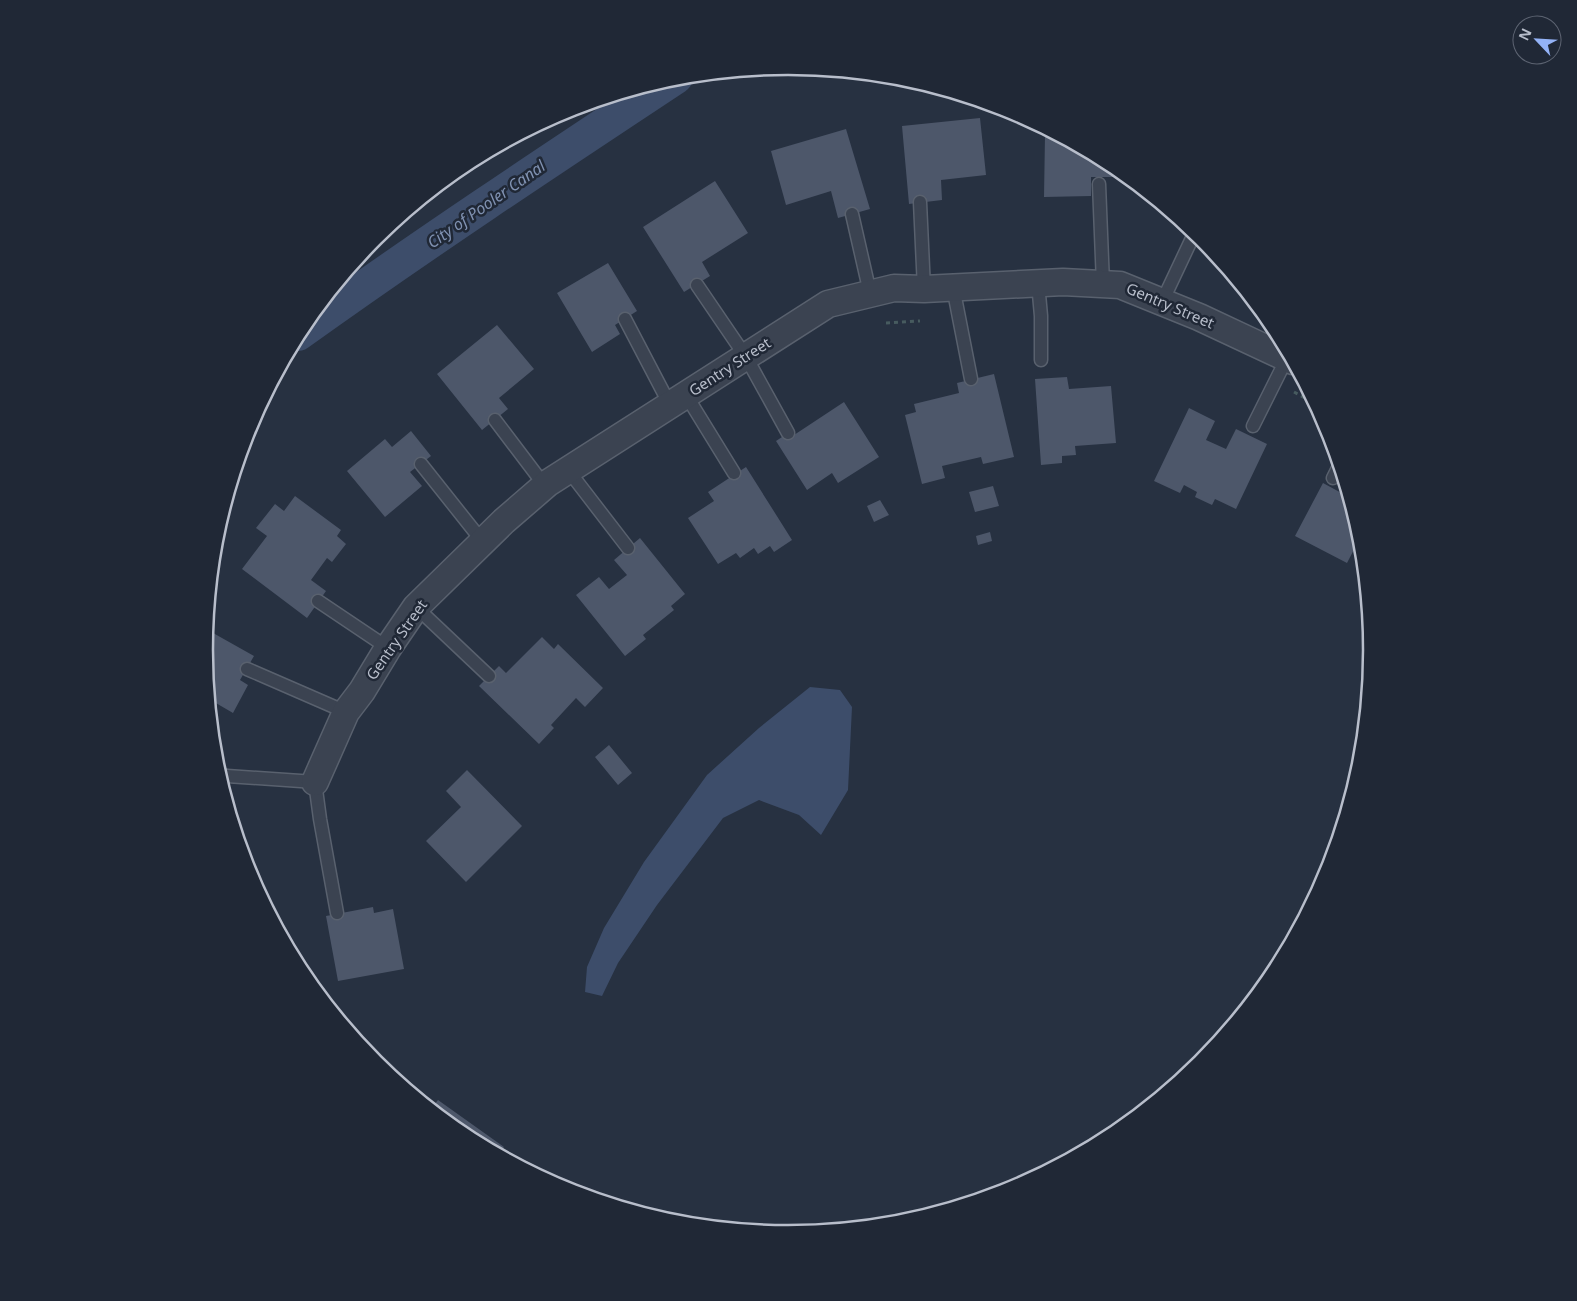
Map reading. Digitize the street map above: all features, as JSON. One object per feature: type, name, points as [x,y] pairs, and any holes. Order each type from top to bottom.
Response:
[{"type":"street","name":"Gentry Street","points":[[315,782],[346,712],[362,691],[416,607],[482,542],[545,486],[568,470],[828,304],[894,288],[924,289],[1063,282],[1120,285],[1199,317],[1282,355]]},
{"type":"lane","points":[[1099,184],[1103,284]]},
{"type":"lane","points":[[920,202],[924,289]]},
{"type":"lane","points":[[852,214],[870,293]]},
{"type":"lane","points":[[1162,302],[1191,240]]},
{"type":"lane","points":[[1038,283],[1041,316],[1041,360]]},
{"type":"lane","points":[[697,285],[746,357],[788,433]]},
{"type":"lane","points":[[953,287],[972,379]]},
{"type":"lane","points":[[625,319],[678,400],[734,473]]},
{"type":"lane","points":[[1253,426],[1275,382],[1287,363]]},
{"type":"lane","points":[[496,420],[545,486]]},
{"type":"lane","points":[[421,464],[482,542]]},
{"type":"lane","points":[[568,470],[628,548]]},
{"type":"lane","points":[[1333,478],[1335,473]]},
{"type":"lane","points":[[318,601],[388,648]]},
{"type":"lane","points":[[416,607],[489,676]]},
{"type":"lane","points":[[247,669],[346,712]]},
{"type":"lane","points":[[227,776],[315,782],[337,913]]},
{"type":"path","points":[[884,323],[959,320]]},
{"type":"path","points":[[1275,382],[1306,399]]},
{"type":"water","points":[[810,687],[840,690],[852,707],[848,790],[821,835],[799,815],[759,800],[723,818],[657,905],[618,963],[602,996],[585,992],[587,967],[604,928],[644,862],[707,775],[759,728]]},
{"type":"building","points":[[980,118],[986,175],[941,180],[942,200],[909,204],[902,126]]},
{"type":"building","points":[[846,129],[870,209],[838,218],[831,191],[786,205],[771,151]]},
{"type":"building","points":[[1045,135],[1115,177],[1091,177],[1091,196],[1044,197]]},
{"type":"building","points":[[715,181],[748,233],[702,262],[710,276],[684,292],[643,227]]},
{"type":"building","points":[[608,263],[637,311],[615,325],[620,334],[592,352],[557,293]]},
{"type":"building","points":[[497,325],[534,369],[499,398],[508,409],[482,430],[437,374]]},
{"type":"building","points":[[994,374],[1014,457],[983,464],[981,457],[942,466],[945,478],[922,484],[905,415],[916,412],[914,404],[959,393],[957,383]]},
{"type":"building","points":[[1067,377],[1069,389],[1111,386],[1116,443],[1075,446],[1076,455],[1062,456],[1062,463],[1041,465],[1035,379]]},
{"type":"building","points":[[844,402],[879,457],[838,483],[832,473],[807,490],[776,441],[788,433],[791,437]]},
{"type":"building","points":[[1189,408],[1215,421],[1206,440],[1226,449],[1236,429],[1267,444],[1236,509],[1215,499],[1212,505],[1195,497],[1197,492],[1184,485],[1180,493],[1154,481]]},
{"type":"building","points":[[411,431],[431,456],[410,472],[422,486],[385,517],[347,471],[385,439],[392,447]]},
{"type":"building","points":[[746,467],[792,540],[774,552],[770,546],[758,554],[754,548],[740,558],[736,553],[718,564],[688,518],[714,501],[708,492]]},
{"type":"building","points":[[1323,483],[1341,493],[1355,548],[1347,563],[1295,536]]},
{"type":"building","points":[[993,486],[999,506],[975,512],[969,492]]},
{"type":"building","points":[[295,496],[341,530],[337,536],[346,544],[332,562],[327,558],[311,580],[326,591],[307,618],[242,569],[267,536],[256,528],[275,504],[284,511]]},
{"type":"building","points":[[880,500],[889,515],[874,522],[867,506]]},
{"type":"building","points":[[990,532],[992,541],[978,545],[976,536]]},
{"type":"building","points":[[640,538],[685,594],[671,606],[674,610],[643,635],[646,639],[625,656],[576,595],[599,577],[609,589],[627,575],[614,560]]},
{"type":"building","points":[[213,633],[254,656],[240,680],[248,685],[233,713],[216,703]]},
{"type":"building","points":[[542,637],[554,649],[558,644],[603,688],[585,707],[576,698],[551,725],[554,728],[539,744],[479,686],[499,666],[506,673]]},
{"type":"building","points":[[609,745],[632,773],[618,785],[595,757]]},
{"type":"building","points":[[467,770],[522,826],[466,882],[426,841],[461,807],[446,791]]},
{"type":"building","points":[[373,907],[374,913],[393,909],[404,969],[338,981],[326,916]]},
{"type":"building","points":[[438,1100],[504,1147],[501,1149],[435,1104]]},
{"type":"waterway","name":"City of Pooler Canal","points":[[318,320],[533,172],[654,91]]}]
